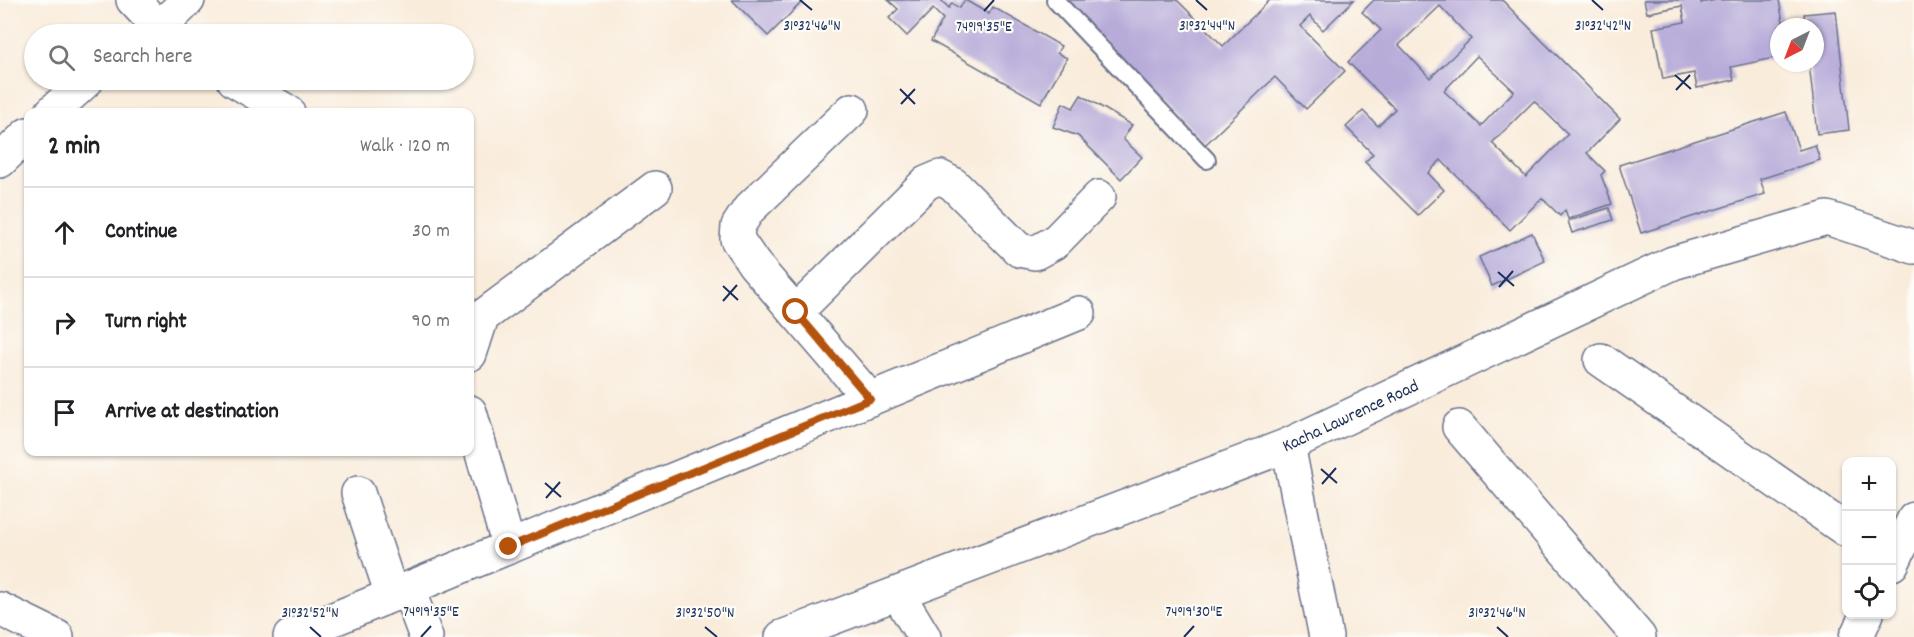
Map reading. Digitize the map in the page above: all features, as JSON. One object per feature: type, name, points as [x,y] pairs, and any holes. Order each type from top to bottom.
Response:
[{"type":"street","points":[[150,23],[188,0]]},
{"type":"street","points":[[56,108],[76,90]]},
{"type":"street","points":[[251,90],[280,108]]},
{"type":"street","points":[[852,110],[749,209],[738,226],[737,239],[754,264],[870,399]]},
{"type":"street","points":[[0,161],[24,138]]},
{"type":"street","points":[[796,312],[927,183],[940,177],[953,184],[1019,250],[1035,253],[1055,242],[1099,196]]},
{"type":"street","points":[[474,323],[476,307],[655,188]]},
{"type":"street","name":"Kacha Lawrence Road","points":[[782,637],[1288,445],[1673,263],[1827,218],[1914,247]]},
{"type":"street","points":[[290,637],[1079,313]]},
{"type":"street","points":[[1602,360],[1842,527]]},
{"type":"street","points":[[474,426],[509,547]]},
{"type":"street","points":[[1459,427],[1639,637]]},
{"type":"street","points":[[1288,445],[1326,637]]},
{"type":"street","points":[[358,493],[400,592],[426,637]]},
{"type":"street","points":[[898,594],[924,637]]},
{"type":"street","points":[[0,609],[57,637]]},
{"type":"street","points":[[1856,637],[1865,619]]},
{"type":"lane","points":[[1055,0],[1207,160]]},
{"type":"building","points":[[732,0],[804,0],[768,36]]},
{"type":"building","points":[[888,0],[941,0],[949,8],[952,3],[959,8],[965,0],[989,14],[993,7],[1061,46],[1057,53],[1067,58],[1041,103],[931,41],[943,19],[933,9],[907,36],[889,18],[898,9]]},
{"type":"building","points":[[1063,0],[1177,0],[1223,46],[1270,0],[1354,0],[1323,30],[1310,16],[1300,26],[1345,71],[1306,109],[1275,77],[1205,145]]},
{"type":"building","points":[[1374,0],[1502,0],[1620,119],[1587,153],[1605,171],[1601,175],[1612,204],[1568,219],[1565,210],[1560,216],[1542,198],[1510,230],[1441,160],[1428,173],[1444,190],[1418,215],[1365,162],[1373,154],[1346,127],[1363,111],[1378,126],[1395,109],[1348,62],[1381,30],[1362,12]],"holes":[[[1440,6],[1471,39],[1430,78],[1399,45]],[[1477,56],[1514,91],[1481,126],[1444,91]],[[1534,101],[1568,134],[1526,177],[1492,143]]]},
{"type":"building","points":[[1644,0],[1701,0],[1701,3],[1716,0],[1779,0],[1782,18],[1770,18],[1770,59],[1731,67],[1734,80],[1697,88],[1694,73],[1663,79],[1653,28],[1685,22],[1682,6],[1647,13]]},
{"type":"building","points":[[1836,11],[1849,130],[1817,134],[1810,72],[1824,72],[1824,18],[1805,18],[1804,14]]},
{"type":"building","points":[[1081,95],[1132,125],[1123,139],[1142,157],[1121,179],[1078,136],[1053,127],[1063,103],[1073,108]]},
{"type":"building","points":[[1786,112],[1799,150],[1815,145],[1820,160],[1760,179],[1765,194],[1641,233],[1619,165]]},
{"type":"building","points":[[1609,208],[1613,220],[1572,233],[1568,221]]},
{"type":"building","points":[[1532,233],[1545,261],[1492,286],[1479,257]]},
{"type":"route","points":[[509,547],[870,399],[796,312]]}]
